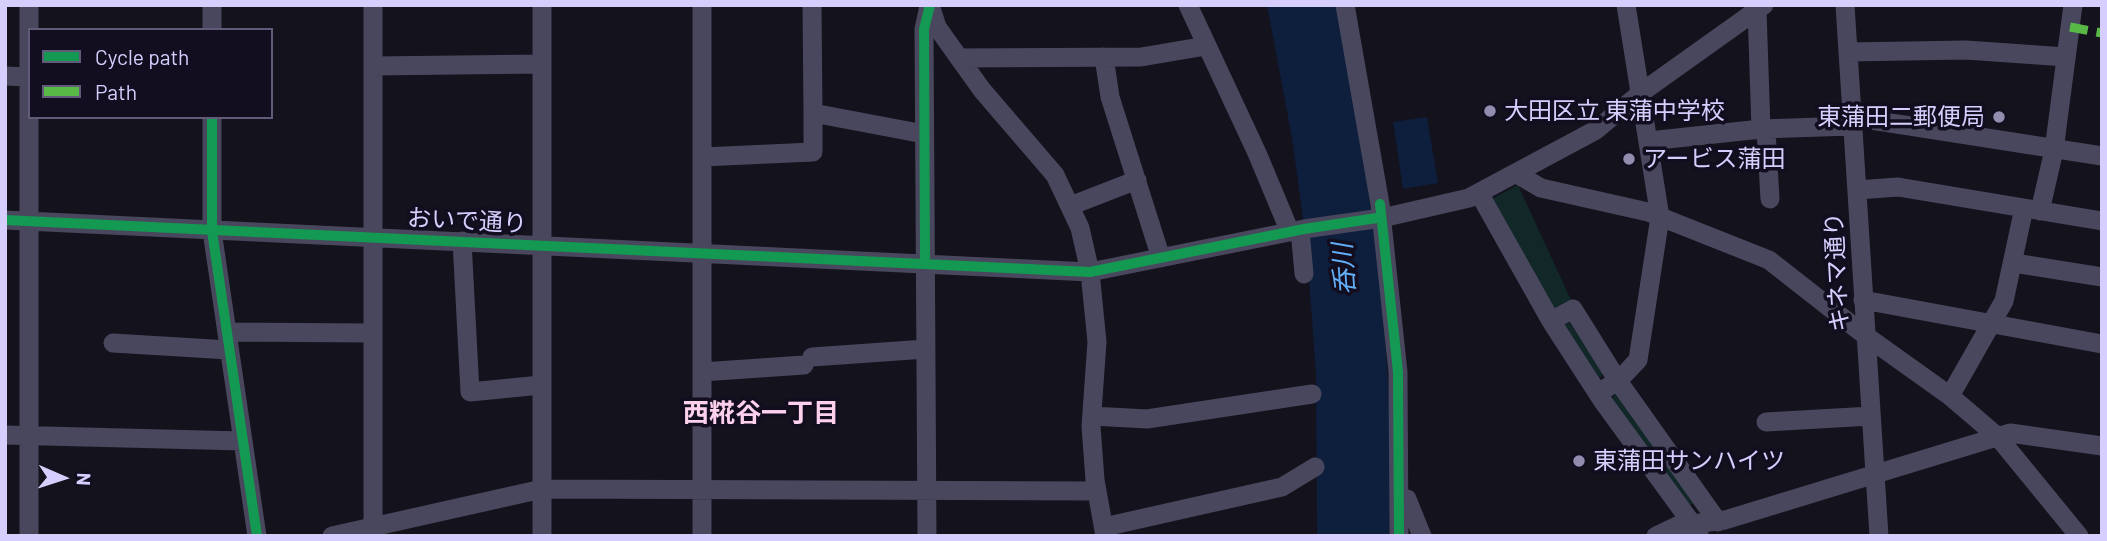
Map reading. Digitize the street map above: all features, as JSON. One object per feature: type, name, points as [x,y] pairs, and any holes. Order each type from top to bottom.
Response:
[{"type":"street","points":[[29,5],[29,28]]},
{"type":"street","points":[[212,5],[212,28]]},
{"type":"street","points":[[373,5],[373,531]]},
{"type":"street","points":[[542,5],[542,536]]},
{"type":"street","points":[[702,5],[702,536]]},
{"type":"street","points":[[702,157],[813,152],[812,5]]},
{"type":"street","points":[[930,5],[937,27],[982,90],[1055,174],[1080,228],[1090,272],[1097,342],[1092,416],[1097,491],[1105,531],[1282,486],[1315,467]]},
{"type":"street","points":[[927,536],[924,29],[930,5]]},
{"type":"street","points":[[1188,5],[1257,153],[1298,230],[1304,274]]},
{"type":"street","points":[[1345,5],[1380,213],[1398,372],[1399,536]]},
{"type":"street","points":[[1598,393],[1618,380],[1638,360],[1660,217],[1626,5]]},
{"type":"street","name":"キネマ通り","points":[[1844,5],[1863,300],[1855,329],[1871,416],[1879,536]]},
{"type":"street","points":[[1950,396],[2004,301],[2014,263],[2054,150],[2073,5]]},
{"type":"street","points":[[1760,8],[1763,130],[1770,199]]},
{"type":"street","name":"おいで通り","points":[[5,220],[1090,272],[1479,193],[1596,130],[1642,92],[1760,8]]},
{"type":"street","points":[[959,58],[1141,57],[1206,46]]},
{"type":"street","points":[[1848,52],[1966,50],[2066,57]]},
{"type":"street","points":[[1104,57],[1110,97],[1161,258]]},
{"type":"street","points":[[373,66],[541,64]]},
{"type":"street","points":[[5,76],[28,77]]},
{"type":"street","points":[[813,114],[924,134]]},
{"type":"street","points":[[29,119],[29,536]]},
{"type":"street","points":[[212,119],[212,231],[257,536]]},
{"type":"street","points":[[1649,141],[1852,121],[1966,132],[2054,150],[2102,156]]},
{"type":"street","points":[[1517,174],[1541,188],[1660,217],[1769,260],[1855,329],[1950,396],[1998,437],[2079,536]]},
{"type":"street","points":[[1070,206],[1137,180]]},
{"type":"street","points":[[1857,190],[1898,187],[2102,221]]},
{"type":"street","points":[[1479,193],[1543,315],[1697,530]]},
{"type":"street","points":[[463,241],[470,392],[541,385]]},
{"type":"street","points":[[2014,263],[2102,277]]},
{"type":"street","points":[[1863,300],[2102,344]]},
{"type":"street","points":[[1543,315],[1573,309],[1618,380],[1718,522]]},
{"type":"street","points":[[113,344],[373,333]]},
{"type":"street","points":[[702,372],[926,349]]},
{"type":"street","points":[[1092,416],[1147,419],[1312,394]]},
{"type":"street","points":[[1766,422],[1871,416]]},
{"type":"street","points":[[1656,536],[1677,526],[1697,530],[2010,433],[2102,446]]},
{"type":"street","points":[[5,435],[243,441]]},
{"type":"street","points":[[332,536],[373,531],[542,489],[1097,491]]},
{"type":"street","points":[[1400,498],[1408,499],[1422,536]]},
{"type":"green space","points":[[1518,185],[1572,302],[1557,312],[1527,269],[1490,200]]},
{"type":"green space","points":[[1569,322],[1603,372],[1601,377],[1598,378],[1562,325]]},
{"type":"green space","points":[[1616,392],[1700,503],[1685,505],[1612,399]]},
{"type":"water","name":"呑川","points":[[1267,5],[1339,5],[1349,53],[1382,288],[1389,399],[1389,536],[1317,536],[1316,373],[1306,240],[1292,138]]},
{"type":"water","points":[[1427,117],[1438,183],[1403,189],[1393,122]]},
{"type":"marked path","points":[[2070,27],[2102,33]]},
{"type":"cycle path","points":[[925,264],[924,29],[930,5]]},
{"type":"cycle path","points":[[212,119],[212,231],[257,536]]},
{"type":"cycle path","points":[[1380,204],[1398,372],[1399,536]]},
{"type":"cycle path","points":[[5,220],[1090,272],[1304,229],[1377,218]]},
{"type":"place","name":"大田区立 東蒲中学校","points":[[1490,111]]},
{"type":"place","name":"東蒲田二郵便局","points":[[1999,117]]},
{"type":"place","name":"アービス蒲田","points":[[1629,159]]},
{"type":"place","name":"東蒲田サンハイツ","points":[[1579,461]]},
{"type":"district","name":"西糀谷一丁目","points":[[761,413]]}]
